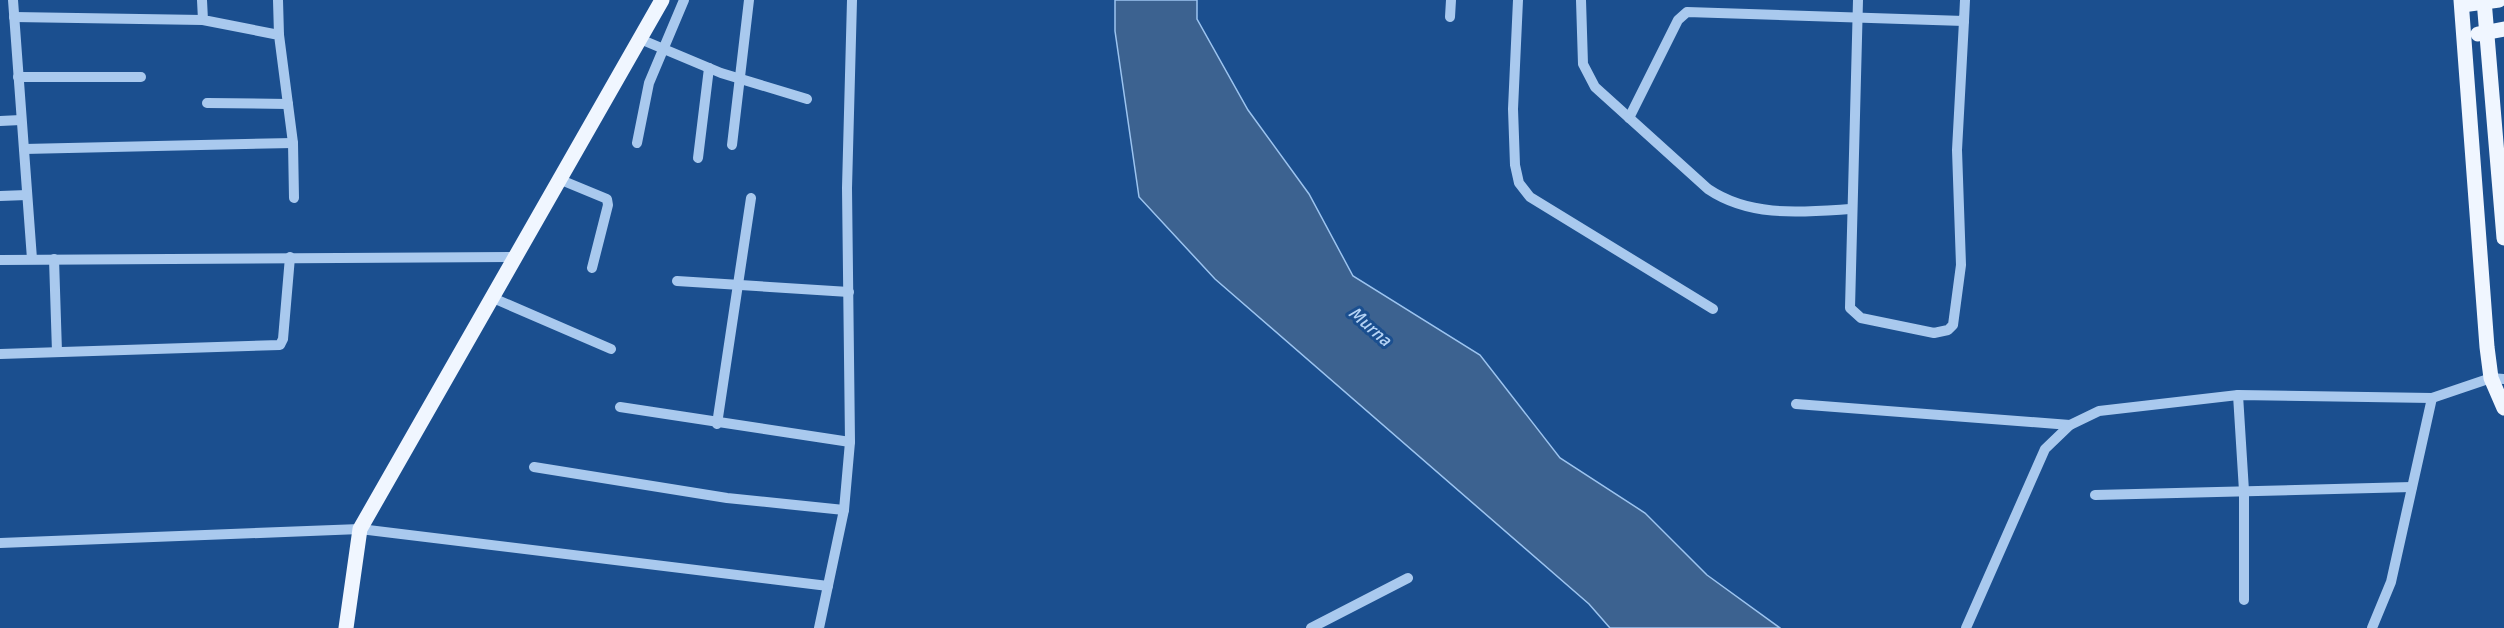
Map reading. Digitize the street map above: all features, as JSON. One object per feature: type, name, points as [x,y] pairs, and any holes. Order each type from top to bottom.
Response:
[{"type":"main road","points":[[346,628],[360,529],[662,0]]},
{"type":"main road","points":[[2504,238],[2485,33],[2489,1],[2461,3],[2498,378],[2504,408]]},
{"type":"main road","points":[[2465,36],[2504,29]]},
{"type":"street","points":[[13,0],[32,260]]},
{"type":"street","points":[[202,0],[203,20]]},
{"type":"street","points":[[278,0],[279,35],[292,142],[294,198]]},
{"type":"street","points":[[637,143],[649,83],[684,0]]},
{"type":"street","points":[[732,145],[749,0]]},
{"type":"street","points":[[819,628],[844,510],[850,442],[847,188],[852,0]]},
{"type":"street","points":[[1450,16],[1451,0]]},
{"type":"street","points":[[1518,0],[1513,109],[1515,165],[1519,183],[1530,197],[1713,309]]},
{"type":"street","points":[[1581,0],[1581,49],[1587,76],[1595,87],[1700,182],[1729,201],[1784,214],[1851,209]]},
{"type":"street","points":[[1858,0],[1849,303],[1854,314],[1861,318],[1934,333],[1948,330],[1953,325],[1961,265],[1957,150],[1965,0]]},
{"type":"street","points":[[1629,118],[1678,20],[1687,12],[1964,21]]},
{"type":"street","points":[[14,16],[203,20],[279,35]]},
{"type":"street","points":[[640,39],[739,79],[807,99]]},
{"type":"street","points":[[698,158],[709,68]]},
{"type":"street","points":[[18,78],[141,77]]},
{"type":"street","points":[[207,103],[288,104]]},
{"type":"street","points":[[0,121],[21,120]]},
{"type":"street","points":[[24,149],[292,142]]},
{"type":"street","points":[[561,180],[607,199],[608,205],[592,268]]},
{"type":"street","points":[[0,196],[27,195]]},
{"type":"street","points":[[717,424],[751,198]]},
{"type":"street","points":[[0,260],[517,256]]},
{"type":"street","points":[[0,354],[280,345],[284,339],[290,257]]},
{"type":"street","points":[[54,259],[57,352]]},
{"type":"street","points":[[677,281],[849,292]]},
{"type":"street","points":[[493,298],[611,349]]},
{"type":"street","points":[[1966,628],[2037,463],[2045,449],[2070,424],[2099,411],[2238,395],[2432,398],[2498,378]]},
{"type":"street","points":[[2238,395],[2244,491],[2244,600]]},
{"type":"street","points":[[2372,628],[2391,582],[2432,398]]},
{"type":"street","points":[[1796,404],[2070,424]]},
{"type":"street","points":[[620,407],[717,424],[850,442]]},
{"type":"street","points":[[534,467],[727,498],[844,510]]},
{"type":"street","points":[[2095,495],[2412,487]]},
{"type":"street","points":[[0,543],[360,529],[828,586]]},
{"type":"street","points":[[1311,628],[1407,578]]},
{"type":"water","name":"Murna","points":[[1115,0],[1197,0],[1197,19],[1248,110],[1309,194],[1353,276],[1480,355],[1560,458],[1645,513],[1707,575],[1780,628],[1610,628],[1589,604],[1215,279],[1139,197],[1115,31]]}]
